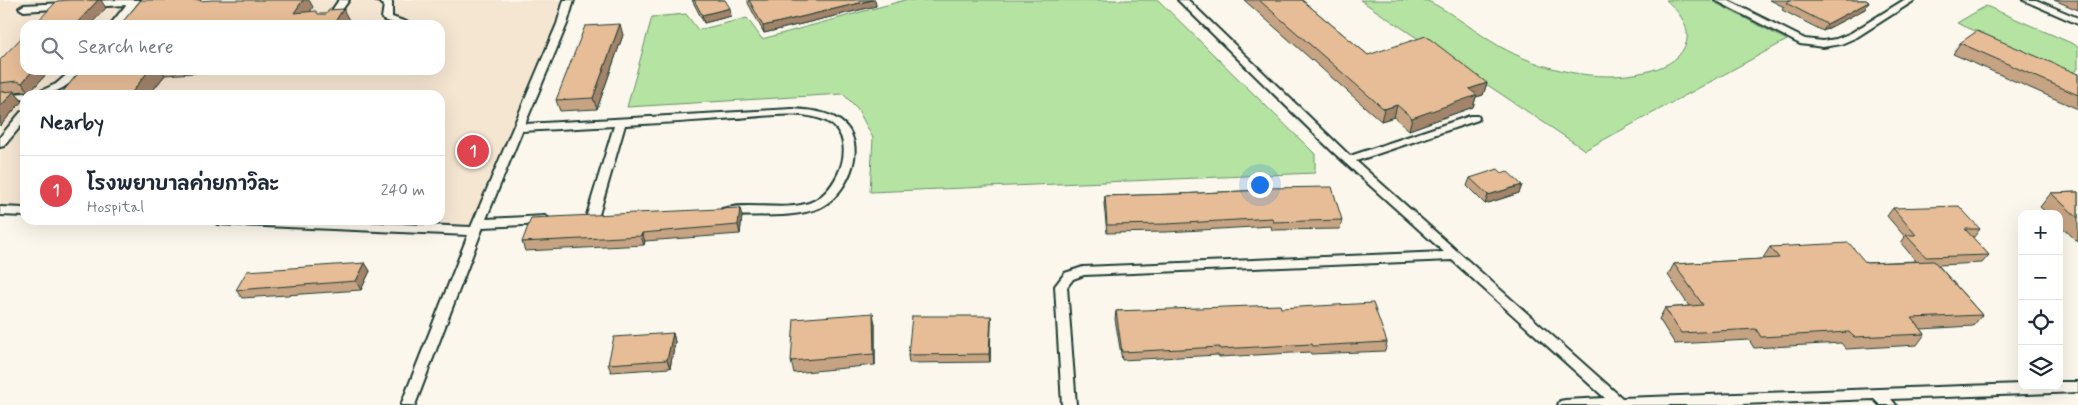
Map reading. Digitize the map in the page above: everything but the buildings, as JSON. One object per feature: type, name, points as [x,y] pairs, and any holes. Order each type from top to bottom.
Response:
[{"type":"lane","points":[[331,20],[344,0]]},
{"type":"lane","points":[[382,0],[389,4],[385,20]]},
{"type":"lane","points":[[408,405],[517,128],[562,24],[569,0]]},
{"type":"lane","points":[[1183,0],[1348,160],[1621,404]]},
{"type":"lane","points":[[1720,0],[1803,42],[1823,44],[1838,42],[1854,35],[1910,0]]},
{"type":"lane","points":[[2028,0],[2078,21]]},
{"type":"lane","points":[[24,8],[135,1]]},
{"type":"lane","points":[[119,20],[135,1]]},
{"type":"lane","points":[[54,90],[68,81],[73,75]]},
{"type":"lane","points":[[0,98],[20,96]]},
{"type":"lane","points":[[517,128],[792,112],[823,116],[843,129],[850,148],[843,178],[830,197],[814,205],[794,208],[717,212]]},
{"type":"lane","points":[[1348,160],[1474,118]]},
{"type":"lane","points":[[0,144],[20,120]]},
{"type":"lane","points":[[592,218],[620,122]]},
{"type":"lane","points":[[0,211],[20,212]]},
{"type":"lane","points":[[404,225],[478,227],[555,220]]},
{"type":"lane","points":[[1069,405],[1061,286],[1069,276],[1083,271],[1456,256]]},
{"type":"lane","points":[[1565,405],[2078,387]]},
{"type":"lane","points":[[1878,394],[1889,405]]},
{"type":"shaded area","points":[[0,0],[564,0],[475,231],[357,225],[445,225],[445,90],[20,90],[20,208],[0,207]]},
{"type":"green space","points":[[905,0],[1158,0],[1315,154],[1315,173],[870,192],[873,138],[857,108],[843,94],[627,107],[652,17],[686,14],[698,30],[747,18],[762,39]]},
{"type":"green space","points":[[1360,0],[1428,1],[1515,54],[1551,68],[1589,75],[1627,75],[1645,72],[1663,66],[1678,56],[1682,52],[1687,39],[1686,26],[1675,9],[1666,0],[1710,0],[1787,40],[1585,150]]},
{"type":"green space","points":[[1986,6],[2078,46],[2078,69],[2071,73],[1957,23]]},
{"type":"place","name":"โรงพยาบาลค่ายกาวิละ","points":[[473,151]]}]
